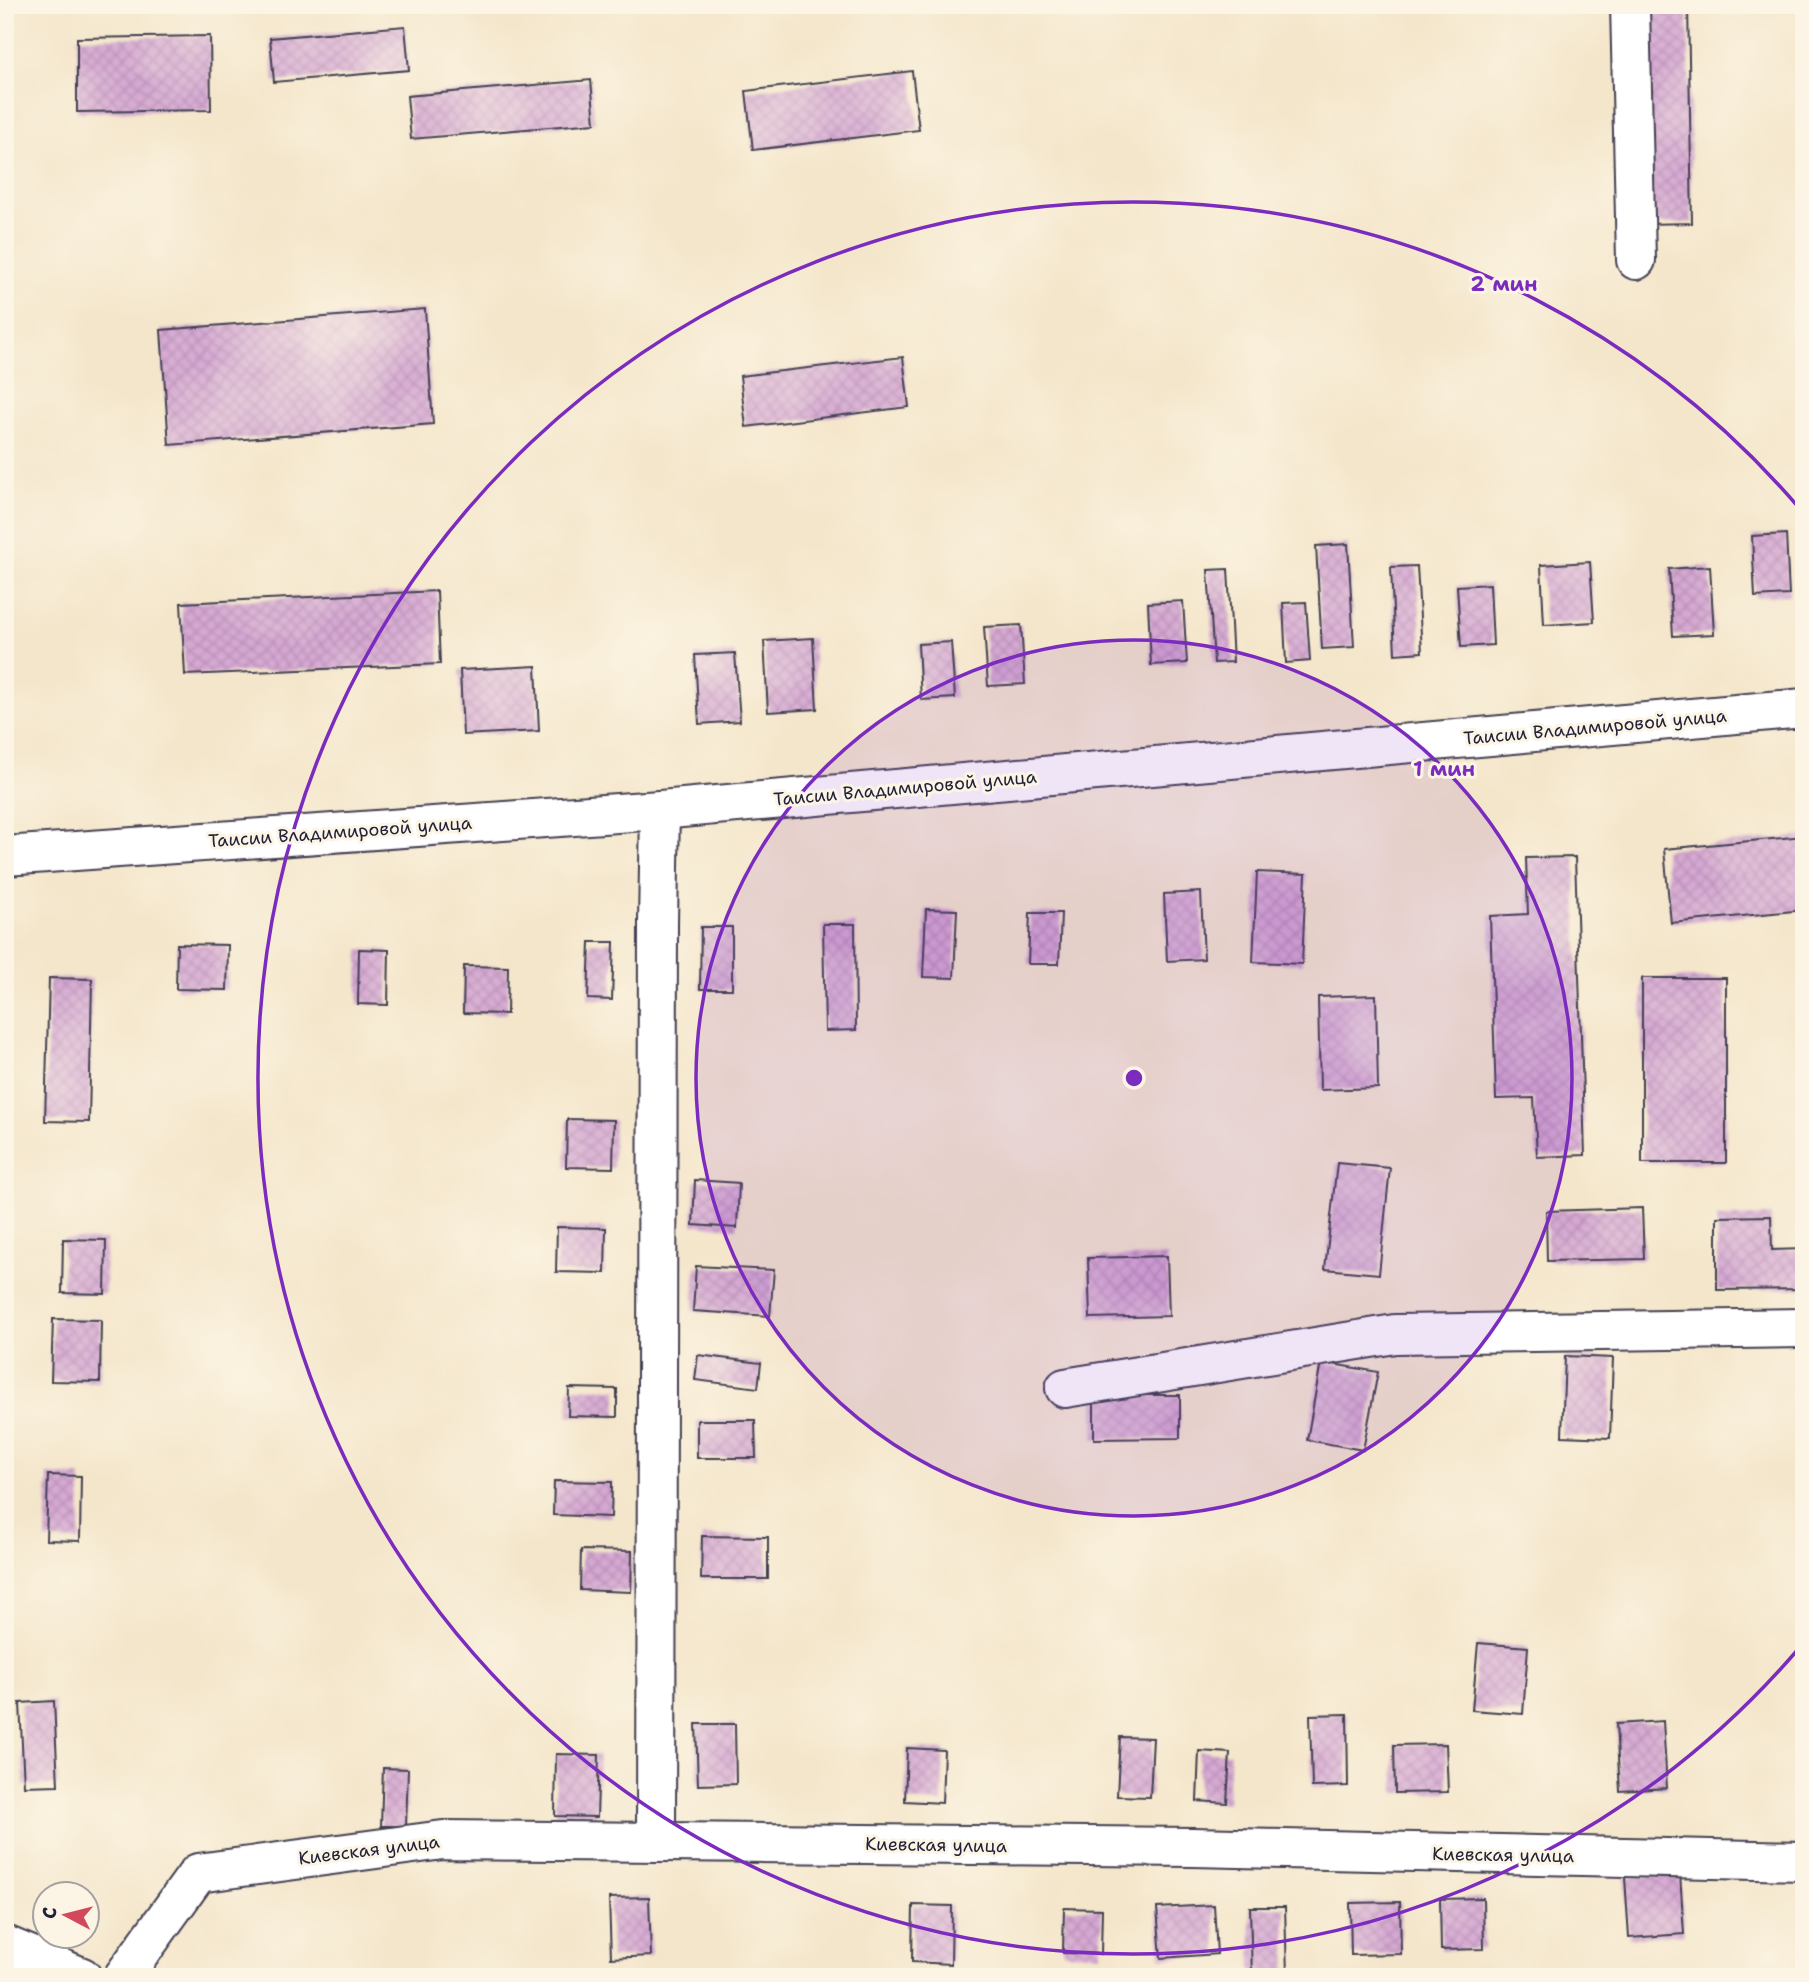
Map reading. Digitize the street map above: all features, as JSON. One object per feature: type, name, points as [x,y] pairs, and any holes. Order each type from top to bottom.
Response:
[{"type":"street","points":[[1630,5],[1636,260]]},
{"type":"street","name":"Таисии Владимировой улица","points":[[5,856],[660,810],[1804,708]]},
{"type":"street","points":[[656,1842],[660,810]]},
{"type":"street","points":[[1065,1388],[1395,1334],[1804,1328]]},
{"type":"street","name":"Киевская улица","points":[[123,1977],[198,1873],[443,1840],[1193,1847],[1804,1861]]},
{"type":"street","points":[[5,1945],[82,1977]]},
{"type":"building","points":[[1642,5],[1688,5],[1692,223],[1646,224]]},
{"type":"building","points":[[405,26],[409,70],[274,82],[270,38]]},
{"type":"building","points":[[210,36],[211,110],[77,112],[77,38]]},
{"type":"building","points":[[912,71],[919,130],[753,150],[746,91]]},
{"type":"building","points":[[591,80],[595,123],[411,139],[407,96]]},
{"type":"building","points":[[425,309],[433,424],[169,445],[161,330]]},
{"type":"building","points":[[903,357],[909,407],[746,427],[740,376]]},
{"type":"building","points":[[1786,534],[1789,595],[1755,597],[1752,536]]},
{"type":"building","points":[[1348,544],[1354,647],[1322,649],[1316,546]]},
{"type":"building","points":[[1590,562],[1594,622],[1544,625],[1541,565]]},
{"type":"building","points":[[1417,566],[1422,652],[1395,654],[1391,567]]},
{"type":"building","points":[[1710,566],[1714,634],[1673,636],[1669,569]]},
{"type":"building","points":[[1228,569],[1233,662],[1214,663],[1208,570]]},
{"type":"building","points":[[1490,584],[1493,645],[1461,647],[1457,586]]},
{"type":"building","points":[[437,591],[440,664],[185,675],[181,603]]},
{"type":"building","points":[[1183,601],[1187,663],[1151,665],[1148,603]]},
{"type":"building","points":[[1306,602],[1310,661],[1286,663],[1283,603]]},
{"type":"building","points":[[1021,625],[1025,684],[988,686],[984,627]]},
{"type":"building","points":[[813,638],[817,709],[768,712],[764,641]]},
{"type":"building","points":[[951,642],[955,698],[921,700],[918,644]]},
{"type":"building","points":[[735,653],[740,721],[699,724],[695,655]]},
{"type":"building","points":[[536,666],[539,731],[463,735],[460,670]]},
{"type":"building","points":[[1804,836],[1804,910],[1671,923],[1664,849]]},
{"type":"building","points":[[1575,857],[1585,1155],[1537,1157],[1534,1098],[1496,1099],[1490,916],[1528,914],[1526,858]]},
{"type":"building","points":[[1257,872],[1306,874],[1302,964],[1253,962]]},
{"type":"building","points":[[1201,892],[1204,959],[1167,961],[1164,894]]},
{"type":"building","points":[[926,909],[957,910],[954,978],[923,977]]},
{"type":"building","points":[[1030,913],[1061,913],[1059,964],[1028,964]]},
{"type":"building","points":[[823,924],[855,924],[856,1030],[825,1031]]},
{"type":"building","points":[[701,927],[732,927],[732,989],[700,989]]},
{"type":"building","points":[[590,942],[614,942],[612,1000],[588,999]]},
{"type":"building","points":[[177,944],[228,945],[227,990],[176,989]]},
{"type":"building","points":[[359,949],[389,950],[388,1005],[358,1004]]},
{"type":"building","points":[[464,966],[508,967],[507,1014],[463,1013]]},
{"type":"building","points":[[49,978],[92,979],[89,1122],[45,1121]]},
{"type":"building","points":[[1642,978],[1726,978],[1726,1163],[1642,1163]]},
{"type":"building","points":[[1376,995],[1378,1088],[1320,1090],[1318,997]]},
{"type":"building","points":[[567,1119],[614,1120],[613,1168],[566,1167]]},
{"type":"building","points":[[1337,1163],[1390,1168],[1379,1274],[1325,1269]]},
{"type":"building","points":[[695,1180],[739,1183],[737,1228],[693,1225]]},
{"type":"building","points":[[1642,1208],[1644,1259],[1547,1261],[1546,1211]]},
{"type":"building","points":[[1771,1216],[1772,1250],[1804,1249],[1804,1289],[1717,1290],[1717,1217]]},
{"type":"building","points":[[557,1227],[606,1228],[605,1273],[556,1272]]},
{"type":"building","points":[[63,1239],[106,1240],[105,1294],[62,1293]]},
{"type":"building","points":[[1167,1256],[1169,1316],[1090,1318],[1088,1258]]},
{"type":"building","points":[[696,1266],[774,1270],[770,1316],[693,1311]]},
{"type":"building","points":[[53,1319],[101,1320],[100,1382],[51,1381]]},
{"type":"building","points":[[698,1355],[761,1363],[758,1388],[695,1380]]},
{"type":"building","points":[[1565,1356],[1613,1358],[1610,1438],[1562,1436]]},
{"type":"building","points":[[1321,1362],[1378,1372],[1363,1450],[1307,1440]]},
{"type":"building","points":[[569,1388],[617,1389],[617,1417],[568,1416]]},
{"type":"building","points":[[1094,1395],[1180,1395],[1180,1438],[1094,1439]]},
{"type":"building","points":[[697,1420],[755,1420],[756,1458],[697,1458]]},
{"type":"building","points":[[48,1475],[81,1476],[80,1541],[46,1540]]},
{"type":"building","points":[[554,1481],[612,1482],[611,1517],[553,1515]]},
{"type":"building","points":[[702,1536],[768,1537],[768,1579],[701,1579]]},
{"type":"building","points":[[581,1550],[632,1551],[631,1592],[580,1590]]},
{"type":"building","points":[[1478,1643],[1528,1647],[1523,1714],[1472,1710]]},
{"type":"building","points":[[54,1701],[58,1785],[24,1786],[20,1703]]},
{"type":"building","points":[[1347,1714],[1348,1786],[1312,1787],[1310,1715]]},
{"type":"building","points":[[1663,1721],[1667,1788],[1620,1791],[1616,1724]]},
{"type":"building","points":[[696,1724],[735,1724],[736,1784],[698,1785]]},
{"type":"building","points":[[1120,1737],[1153,1738],[1150,1797],[1117,1796]]},
{"type":"building","points":[[1446,1744],[1448,1792],[1395,1793],[1394,1745]]},
{"type":"building","points":[[907,1748],[944,1750],[942,1803],[905,1801]]},
{"type":"building","points":[[1199,1751],[1230,1753],[1227,1803],[1197,1801]]},
{"type":"building","points":[[556,1754],[599,1755],[597,1817],[555,1816]]},
{"type":"building","points":[[383,1768],[408,1769],[406,1826],[381,1826]]},
{"type":"building","points":[[1680,1873],[1684,1934],[1629,1938],[1625,1877]]},
{"type":"building","points":[[649,1897],[651,1956],[611,1958],[609,1898]]},
{"type":"building","points":[[1483,1898],[1484,1949],[1441,1950],[1440,1899]]},
{"type":"building","points":[[1400,1902],[1401,1954],[1351,1955],[1350,1903]]},
{"type":"building","points":[[913,1905],[952,1906],[951,1964],[912,1962]]},
{"type":"building","points":[[1214,1905],[1217,1954],[1161,1958],[1157,1908]]},
{"type":"building","points":[[1250,1907],[1285,1907],[1287,1975],[1252,1976]]},
{"type":"building","points":[[1064,1908],[1102,1909],[1101,1954],[1063,1953]]}]
